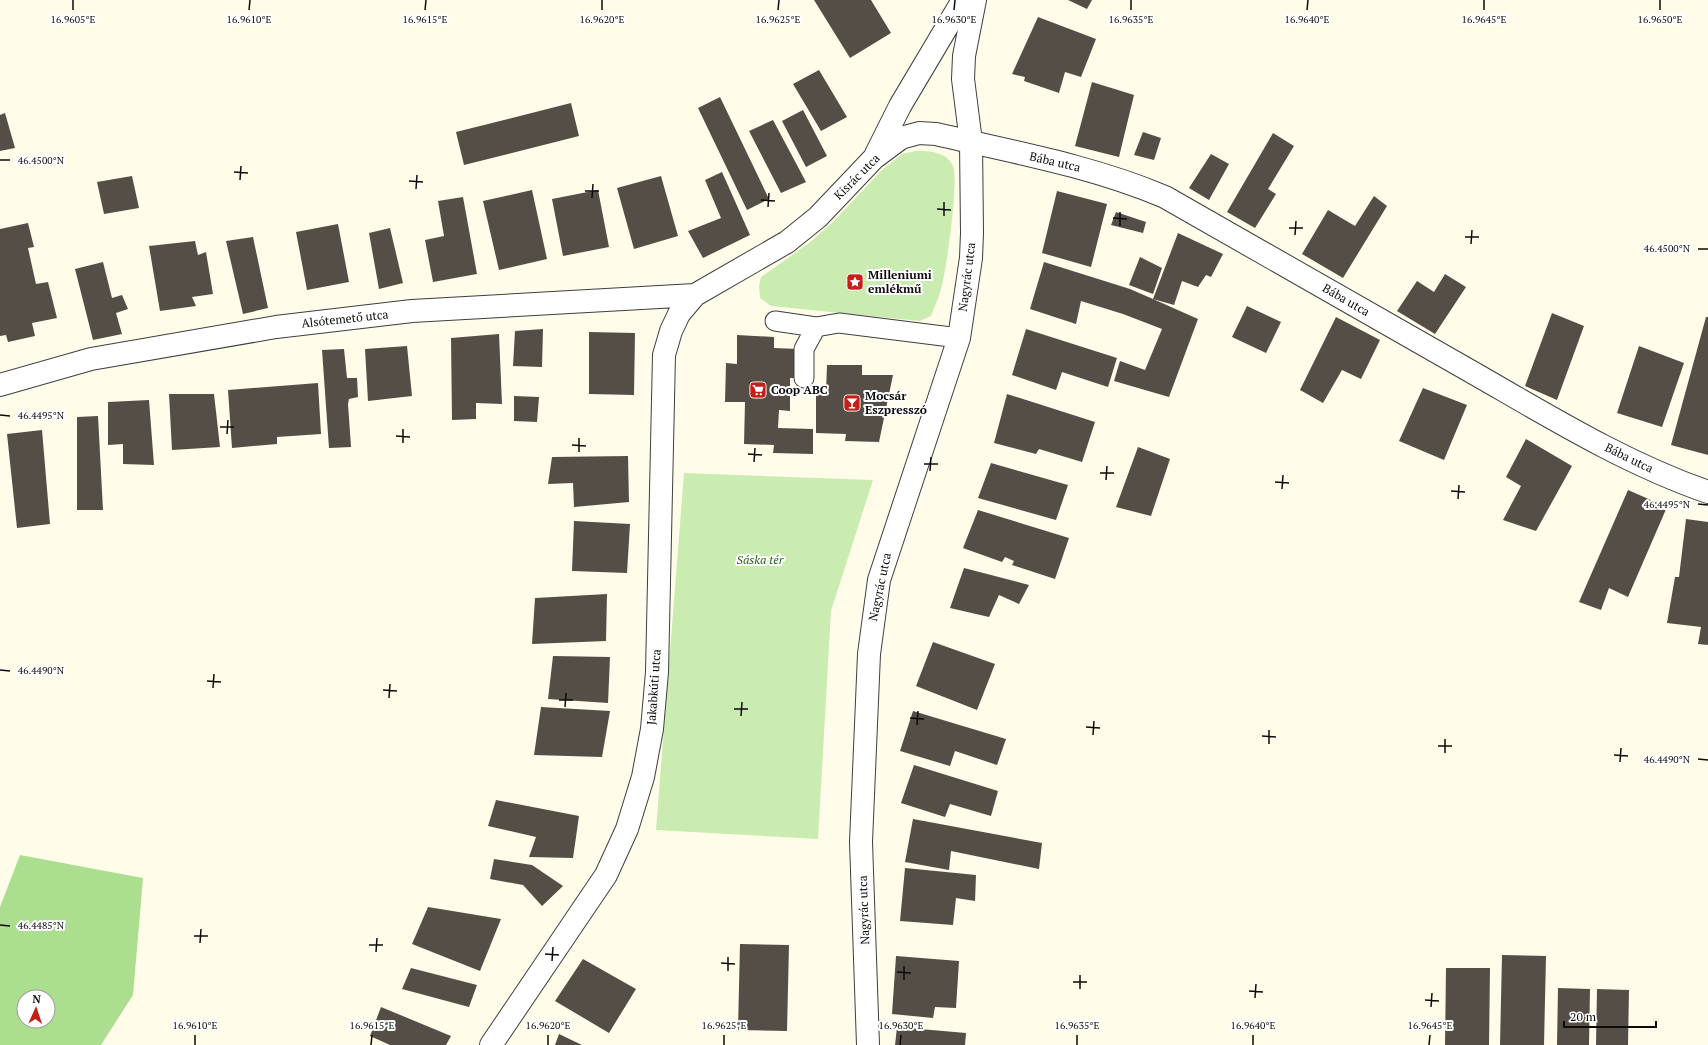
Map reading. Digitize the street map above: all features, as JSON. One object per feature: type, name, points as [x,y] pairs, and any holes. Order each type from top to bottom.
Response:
[{"type":"street","points":[[874,158],[900,106],[963,0]]},
{"type":"street","points":[[971,142],[963,79],[964,56],[976,0]]},
{"type":"street","name":"Kisrác utca","points":[[696,295],[787,242],[818,217],[874,158],[901,138],[920,133],[936,134],[971,142]]},
{"type":"street","name":"Nagyrác utca","points":[[868,1045],[862,842],[868,654],[879,580],[887,551],[959,338],[971,258],[971,142]]},
{"type":"street","name":"Bába utca","points":[[971,142],[1090,170],[1117,178],[1165,197],[1498,388],[1611,450],[1666,476],[1708,492]]},
{"type":"street","name":"Alsótemető utca","points":[[0,385],[91,359],[276,326],[412,311],[696,295]]},
{"type":"street","name":"Jakabkúti utca","points":[[491,1045],[606,876],[627,829],[643,778],[652,729],[657,672],[664,355],[671,331],[679,314],[696,295]]},
{"type":"lane","points":[[775,321],[816,327],[839,323],[959,338]]},
{"type":"lane","points":[[804,378],[804,349],[816,327]]},
{"type":"green space","points":[[915,151],[937,153],[946,157],[953,166],[954,174],[955,187],[947,260],[941,289],[931,316],[920,321],[771,306],[760,298],[759,286],[761,277],[809,243],[834,221],[882,170],[902,154]]},
{"type":"green space","name":"Sáska tér","points":[[684,473],[873,480],[831,611],[818,839],[656,830]]},
{"type":"green space","points":[[20,855],[143,878],[133,995],[101,1045],[0,1045],[0,907]]},
{"type":"building","points":[[814,0],[871,0],[891,33],[850,58]]},
{"type":"building","points":[[1068,0],[1092,0],[1087,9]]},
{"type":"building","points":[[1038,17],[1096,39],[1081,77],[1065,72],[1059,93],[1024,81],[1025,77],[1012,74]]},
{"type":"building","points":[[819,70],[847,117],[821,131],[793,84]]},
{"type":"building","points":[[1092,82],[1134,95],[1119,157],[1075,146]]},
{"type":"building","points":[[720,97],[769,199],[747,210],[698,108]]},
{"type":"building","points":[[571,103],[579,136],[464,165],[456,132]]},
{"type":"building","points":[[803,110],[827,156],[806,167],[782,121]]},
{"type":"building","points":[[5,113],[15,148],[0,151],[0,115]]},
{"type":"building","points":[[773,120],[806,182],[781,193],[749,131]]},
{"type":"building","points":[[1143,132],[1161,138],[1154,160],[1134,155]]},
{"type":"building","points":[[1273,133],[1294,146],[1268,189],[1276,194],[1255,228],[1227,212]]},
{"type":"building","points":[[1211,154],[1229,164],[1209,200],[1189,188]]},
{"type":"building","points":[[722,172],[750,235],[703,258],[688,231],[721,218],[705,180]]},
{"type":"building","points":[[132,176],[139,208],[104,214],[97,182]]},
{"type":"building","points":[[661,176],[678,236],[634,249],[617,188]]},
{"type":"building","points":[[532,190],[547,259],[499,270],[483,201]]},
{"type":"building","points":[[598,190],[609,247],[563,256],[552,199]]},
{"type":"building","points":[[1057,191],[1107,204],[1091,267],[1042,253]]},
{"type":"building","points":[[1374,196],[1387,206],[1343,278],[1302,254],[1328,210],[1355,226]]},
{"type":"building","points":[[463,197],[477,274],[433,282],[425,240],[444,236],[438,201]]},
{"type":"building","points":[[1116,212],[1146,222],[1143,233],[1111,225]]},
{"type":"building","points":[[28,223],[34,247],[28,248],[36,284],[48,282],[57,318],[32,323],[35,336],[8,342],[6,335],[0,336],[0,229]]},
{"type":"building","points":[[338,224],[349,282],[307,290],[296,232]]},
{"type":"building","points":[[390,228],[403,283],[379,289],[369,233]]},
{"type":"building","points":[[1178,233],[1223,254],[1211,277],[1206,275],[1198,287],[1182,281],[1174,305],[1153,299]]},
{"type":"building","points":[[253,237],[268,308],[243,314],[226,241]]},
{"type":"building","points":[[195,241],[198,255],[206,252],[213,294],[192,297],[196,306],[160,311],[149,246]]},
{"type":"building","points":[[1140,257],[1162,268],[1153,294],[1129,285]]},
{"type":"building","points":[[103,262],[112,298],[122,295],[128,309],[116,313],[122,334],[93,340],[75,269]]},
{"type":"building","points":[[1044,262],[1130,289],[1198,319],[1169,397],[1114,381],[1120,361],[1145,370],[1162,329],[1123,314],[1081,301],[1076,324],[1030,309]]},
{"type":"building","points":[[1445,274],[1466,287],[1435,334],[1397,311],[1417,281],[1434,292]]},
{"type":"building","points":[[1247,306],[1281,322],[1266,353],[1232,337]]},
{"type":"building","points":[[1552,313],[1584,326],[1557,400],[1525,386]]},
{"type":"building","points":[[1336,317],[1380,340],[1361,379],[1342,370],[1323,403],[1300,390]]},
{"type":"building","points":[[1706,317],[1708,317],[1708,455],[1671,445]]},
{"type":"building","points":[[543,329],[542,367],[513,366],[515,331]]},
{"type":"building","points":[[1026,329],[1117,358],[1108,387],[1062,372],[1056,390],[1012,375]]},
{"type":"building","points":[[589,332],[635,333],[634,395],[589,394]]},
{"type":"building","points":[[499,334],[502,404],[476,403],[476,419],[452,420],[451,338]]},
{"type":"building","name":"Coop ABC","points":[[737,335],[774,337],[774,348],[799,349],[799,378],[790,378],[790,411],[779,410],[778,428],[813,429],[813,454],[773,453],[774,445],[744,444],[745,402],[725,402],[726,363],[737,364]]},
{"type":"building","points":[[407,346],[412,396],[368,401],[365,349]]},
{"type":"building","points":[[1639,346],[1684,363],[1662,427],[1617,413]]},
{"type":"building","points":[[344,349],[347,378],[357,378],[358,397],[349,399],[348,404],[351,447],[329,448],[322,350]]},
{"type":"building","name":"Mocsár Eszpresszó","points":[[827,365],[862,365],[862,375],[893,375],[879,442],[845,441],[846,434],[816,433],[816,393],[826,393]]},
{"type":"building","points":[[318,383],[321,434],[277,437],[277,444],[232,448],[228,390]]},
{"type":"building","points":[[1423,388],[1467,405],[1444,460],[1399,441]]},
{"type":"building","points":[[169,394],[214,394],[220,447],[172,450]]},
{"type":"building","points":[[1007,394],[1095,422],[1082,462],[1039,449],[1036,454],[994,443]]},
{"type":"building","points":[[514,396],[539,397],[537,422],[514,421]]},
{"type":"building","points":[[149,400],[154,465],[123,464],[123,444],[108,445],[108,402]]},
{"type":"building","points":[[98,416],[103,510],[77,510],[77,417]]},
{"type":"building","points":[[42,430],[50,524],[17,528],[7,434]]},
{"type":"building","points":[[1526,439],[1572,466],[1536,531],[1503,520],[1521,486],[1506,477]]},
{"type":"building","points":[[1138,447],[1170,459],[1151,516],[1116,507]]},
{"type":"building","points":[[628,456],[629,502],[574,507],[573,483],[548,484],[552,457]]},
{"type":"building","points":[[991,463],[1068,485],[1056,520],[978,498]]},
{"type":"building","points":[[1628,490],[1667,507],[1628,597],[1609,588],[1601,610],[1579,602]]},
{"type":"building","points":[[978,510],[1069,538],[1055,579],[1012,565],[1014,561],[1005,557],[1002,562],[963,548]]},
{"type":"building","points":[[1686,519],[1708,522],[1708,645],[1698,644],[1701,627],[1667,623],[1675,577],[1679,577]]},
{"type":"building","points":[[574,521],[630,524],[627,573],[572,571]]},
{"type":"building","points":[[964,568],[1029,585],[1019,604],[999,595],[989,617],[950,608]]},
{"type":"building","points":[[607,594],[606,641],[532,644],[535,598]]},
{"type":"building","points":[[933,642],[995,664],[977,710],[916,686]]},
{"type":"building","points":[[553,656],[610,657],[608,703],[548,699]]},
{"type":"building","points":[[541,707],[610,711],[602,757],[534,755]]},
{"type":"building","points":[[913,711],[1006,739],[997,765],[955,751],[950,766],[900,751]]},
{"type":"building","points":[[914,765],[998,791],[991,816],[950,804],[945,817],[901,803]]},
{"type":"building","points":[[496,800],[579,816],[573,858],[529,857],[536,837],[488,826]]},
{"type":"building","points":[[913,819],[1042,843],[1039,869],[951,851],[949,870],[905,862]]},
{"type":"building","points":[[494,859],[532,865],[563,886],[542,906],[523,885],[490,879]]},
{"type":"building","points":[[905,868],[976,875],[975,901],[956,898],[953,925],[900,921]]},
{"type":"building","points":[[428,907],[501,919],[480,971],[412,944]]},
{"type":"building","points":[[740,944],[789,945],[787,1031],[738,1030]]},
{"type":"building","points":[[1502,955],[1546,956],[1544,1045],[1500,1045]]},
{"type":"building","points":[[896,956],[959,961],[956,1008],[935,1007],[933,1018],[892,1014]]},
{"type":"building","points":[[583,959],[636,989],[609,1033],[555,1001]]},
{"type":"building","points":[[411,968],[477,985],[469,1007],[402,989]]},
{"type":"building","points":[[1446,968],[1490,968],[1489,1045],[1445,1045]]},
{"type":"building","points":[[1558,988],[1590,989],[1589,1045],[1557,1045]]},
{"type":"building","points":[[1597,989],[1629,990],[1628,1045],[1596,1045]]},
{"type":"building","points":[[381,1007],[451,1036],[446,1045],[390,1045],[370,1036]]},
{"type":"building","points":[[897,1027],[966,1033],[965,1045],[895,1045]]},
{"type":"building","points":[[559,1034],[582,1045],[555,1045]]},
{"type":"place","name":"Milleniumi emlékmű","points":[[855,282]]},
{"type":"place","name":"Coop ABC","points":[[758,390]]},
{"type":"place","name":"Mocsár Eszpresszó","points":[[852,403]]}]
